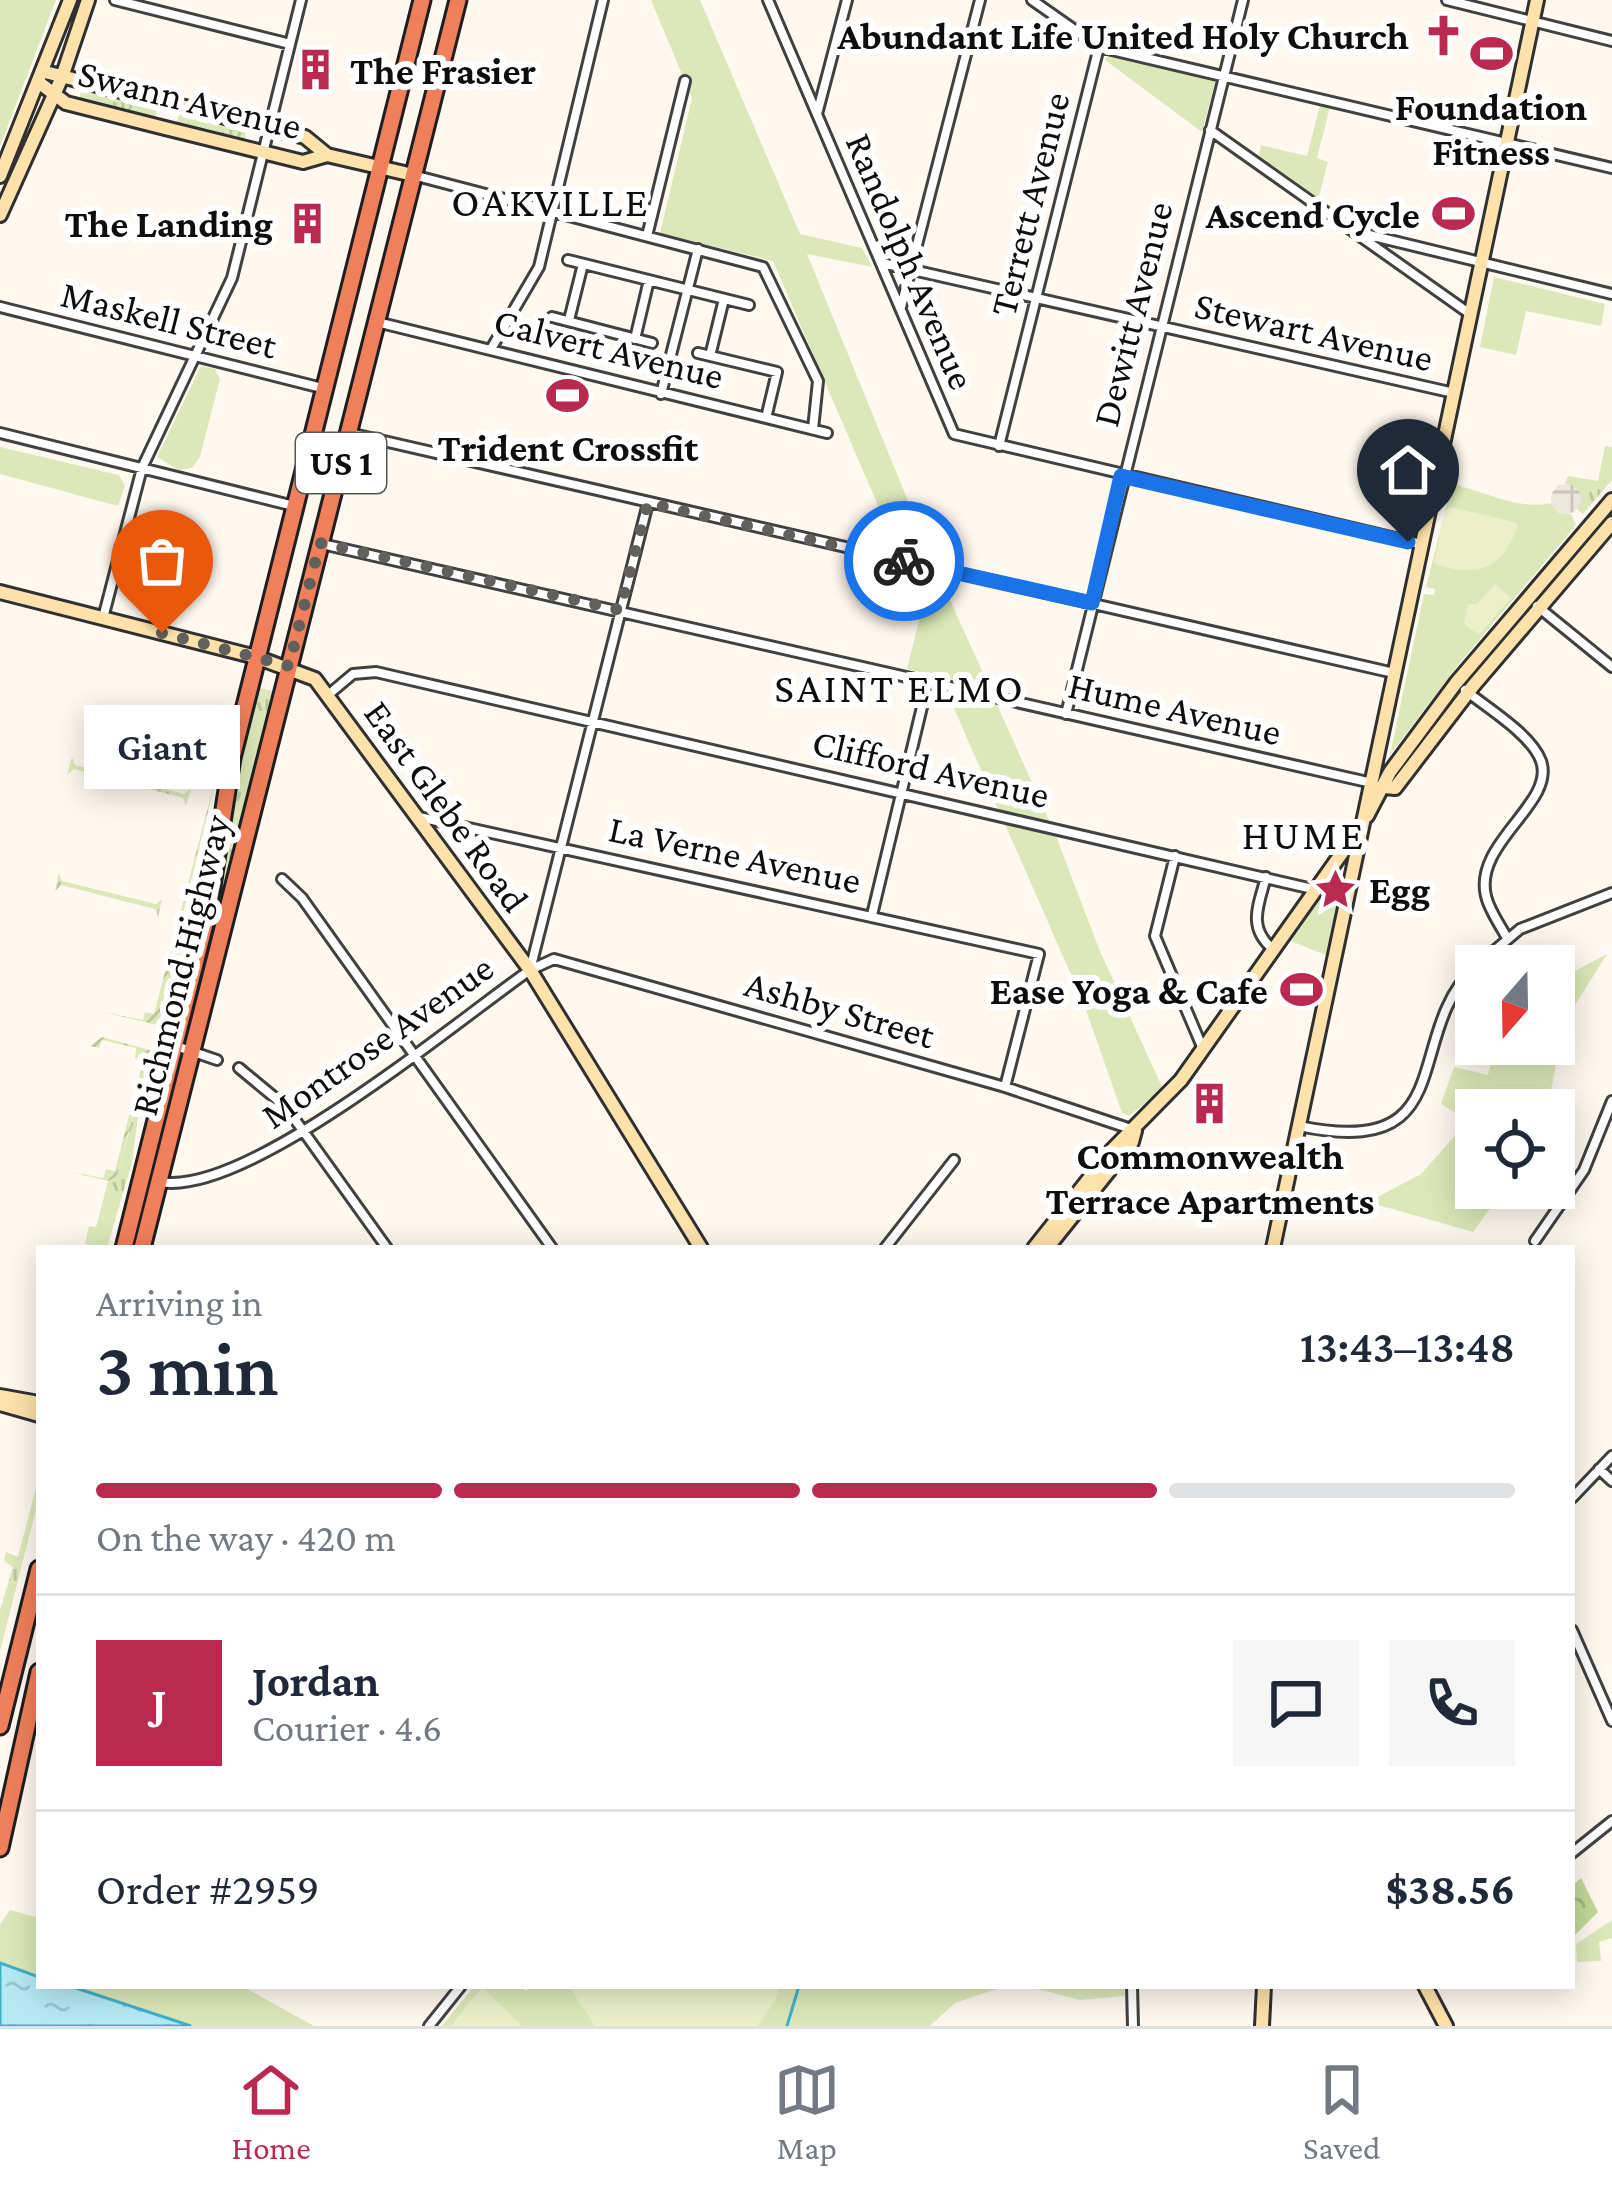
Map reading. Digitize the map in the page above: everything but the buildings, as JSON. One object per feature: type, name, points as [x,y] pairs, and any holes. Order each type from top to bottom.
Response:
[{"type":"highway","name":"Richmond Highway","points":[[184,1048],[232,758],[422,0]]},
{"type":"highway","name":"Richmond Highway","points":[[125,1245],[151,1178],[245,842],[458,0]]},
{"type":"highway","name":"Richmond Highway","points":[[142,1245],[151,1178]]},
{"type":"highway","points":[[0,1726],[30,1638],[36,1592]]},
{"type":"highway","points":[[0,1848],[36,1686]]},
{"type":"street","points":[[0,176],[43,78],[70,0]]},
{"type":"street","points":[[0,215],[55,95],[88,0]]},
{"type":"street","points":[[115,0],[290,44]]},
{"type":"street","points":[[103,618],[142,468],[232,278],[302,0]]},
{"type":"street","points":[[491,349],[497,331],[533,283],[603,0]]},
{"type":"street","name":"Randolph Avenue","points":[[768,0],[954,434],[1420,544]]},
{"type":"street","points":[[817,113],[847,0]]},
{"type":"street","points":[[900,311],[980,0]]},
{"type":"street","points":[[1032,0],[1099,47],[1612,168]]},
{"type":"street","name":"Dewitt Avenue","points":[[1066,714],[1121,476],[1244,0]]},
{"type":"street","points":[[1447,0],[1612,40]]},
{"type":"street","points":[[1275,1245],[1361,826],[1378,785],[1420,544],[1537,0]]},
{"type":"street","name":"Terrett Avenue","points":[[999,446],[1099,47]]},
{"type":"street","name":"Swann Avenue","points":[[43,78],[62,77],[309,138],[327,155],[763,267],[818,381],[813,429]]},
{"type":"street","name":"Swann Avenue","points":[[43,78],[68,104],[303,162],[327,155]]},
{"type":"street","points":[[647,236],[685,81]]},
{"type":"street","points":[[1210,130],[1471,315]]},
{"type":"street","points":[[1358,232],[1612,294]]},
{"type":"street","points":[[661,394],[698,249]]},
{"type":"street","points":[[568,260],[749,305]]},
{"type":"street","name":"Stewart Avenue","points":[[880,262],[1454,393]]},
{"type":"street","points":[[568,321],[583,264]]},
{"type":"street","points":[[635,338],[650,280]]},
{"type":"street","points":[[710,356],[724,299]]},
{"type":"street","name":"Maskell Street","points":[[0,307],[323,388]]},
{"type":"street","points":[[552,316],[652,343]]},
{"type":"street","name":"Calvert Avenue","points":[[377,322],[606,374],[661,394],[827,433]]},
{"type":"street","points":[[698,353],[777,372],[766,418]]},
{"type":"street","points":[[0,433],[294,506]]},
{"type":"street","points":[[349,433],[1394,673]]},
{"type":"street","points":[[1378,785],[1468,692],[1612,500]]},
{"type":"street","name":"Montrose Avenue","points":[[151,1178],[190,1182],[235,1170],[303,1131],[530,970],[648,503]]},
{"type":"street","points":[[1431,727],[1456,683],[1612,524],[1599,514]]},
{"type":"street","name":"Hume Avenue","points":[[320,543],[1378,785]]},
{"type":"street","name":"East Glebe Road","points":[[0,592],[310,674],[530,970],[698,1245]]},
{"type":"street","points":[[1532,602],[1612,668]]},
{"type":"street","name":"Clifford Avenue","points":[[328,695],[347,677],[368,670],[1317,890]]},
{"type":"street","points":[[872,915],[928,682]]},
{"type":"street","points":[[1456,683],[1529,745],[1543,767],[1541,784],[1495,849],[1485,873],[1487,902],[1508,938]]},
{"type":"street","name":"La Verne Avenue","points":[[417,817],[1039,954],[1005,1087]]},
{"type":"street","points":[[1050,1243],[1111,1150],[1135,1131],[1203,1049],[1361,826]]},
{"type":"street","points":[[245,842],[262,848]]},
{"type":"street","points":[[1174,856],[1155,936],[1203,1049]]},
{"type":"street","points":[[1265,877],[1255,924],[1258,935],[1274,950]]},
{"type":"street","points":[[282,879],[302,898],[550,1245]]},
{"type":"street","points":[[1500,945],[1564,908],[1612,893]]},
{"type":"street","name":"Ashby Street","points":[[530,970],[554,958],[1005,1087],[1135,1131]]},
{"type":"street","points":[[1299,1126],[1354,1132],[1401,1114],[1425,1082],[1455,992]]},
{"type":"street","points":[[184,1048],[217,1060]]},
{"type":"street","points":[[239,1068],[273,1092],[386,1245]]},
{"type":"street","points":[[1534,1241],[1584,1171],[1612,1101]]},
{"type":"street","points":[[887,1245],[954,1160]]},
{"type":"street","points":[[0,1400],[36,1402]]},
{"type":"street","points":[[0,1400],[36,1414]]},
{"type":"street","points":[[1575,1495],[1612,1456]]},
{"type":"street","points":[[1599,1468],[1612,1481]]},
{"type":"street","points":[[1575,1637],[1612,1721]]},
{"type":"street","points":[[1575,1851],[1591,1843],[1612,1821]]},
{"type":"street","points":[[429,2026],[459,1989]]},
{"type":"street","points":[[1132,1989],[1133,2026]]},
{"type":"street","points":[[1262,2026],[1264,1989]]},
{"type":"street","points":[[1427,1989],[1446,2026]]},
{"type":"green space","points":[[0,0],[56,0],[0,146]]},
{"type":"green space","points":[[651,0],[700,0],[800,234],[862,248],[872,267],[807,254],[933,562],[1163,1089],[1129,1116],[1122,1113],[1084,1004],[949,697],[938,677],[907,669],[919,621],[897,570],[897,550],[773,261],[660,233],[692,98]]},
{"type":"green space","points":[[1111,51],[1216,78],[1202,132],[1105,60]]},
{"type":"green space","points":[[83,87],[158,106],[154,123],[78,101]]},
{"type":"green space","points":[[1320,105],[1330,107],[1317,158],[1328,162],[1318,200],[1259,156],[1261,145],[1307,156]]},
{"type":"green space","points":[[180,111],[246,128],[245,141],[176,125]]},
{"type":"green space","points":[[1494,277],[1605,304],[1601,326],[1526,311],[1516,355],[1480,347]]},
{"type":"green space","points":[[201,366],[215,369],[220,379],[200,457],[192,468],[179,470],[157,457]]},
{"type":"green space","points":[[1605,446],[1612,447],[1612,480],[1583,514],[1577,509],[1578,490],[1565,483],[1568,476],[1598,481]]},
{"type":"green space","points":[[0,447],[119,475],[125,486],[118,506],[0,474]]},
{"type":"green space","points":[[1452,484],[1514,502],[1551,503],[1559,513],[1571,514],[1576,525],[1458,665],[1390,755],[1424,594],[1434,595],[1435,589],[1426,587]]},
{"type":"green space","points":[[1450,507],[1518,523],[1506,551],[1488,566],[1476,569],[1434,564],[1445,510]]},
{"type":"green space","points":[[1495,584],[1511,598],[1479,635],[1464,624],[1468,604],[1477,604]]},
{"type":"green space","points":[[255,687],[273,691],[203,980],[230,797]]},
{"type":"green space","points":[[229,726],[161,1003],[161,1026],[103,1012],[143,1020],[145,1012],[154,1014]]},
{"type":"green space","points":[[72,757],[75,765],[184,794],[191,788],[186,806],[183,798],[74,769],[67,775]]},
{"type":"green space","points":[[209,816],[193,917],[163,1005],[161,1003]]},
{"type":"green space","points":[[59,873],[62,881],[156,904],[162,899],[158,917],[155,909],[61,885],[55,891]]},
{"type":"green space","points":[[1333,879],[1344,882],[1328,956],[1291,941]]},
{"type":"green space","points":[[1607,954],[1575,1005],[1575,971]]},
{"type":"green space","points":[[102,1037],[157,1052],[140,1087],[117,1177],[108,1181],[71,1172],[103,1178],[106,1169],[115,1171],[143,1061],[135,1058],[136,1048],[102,1040],[99,1048],[90,1046]]},
{"type":"green space","points":[[1491,1065],[1556,1065],[1551,1089],[1455,1089],[1455,1113],[1441,1104],[1454,1067],[1488,1075]]},
{"type":"green space","points":[[143,1078],[132,1162],[108,1245],[85,1244],[89,1226],[96,1227],[109,1178],[117,1177]]},
{"type":"green space","points":[[1455,1136],[1455,1209],[1490,1209],[1473,1232],[1368,1202],[1421,1174]]},
{"type":"green space","points":[[36,1488],[36,1510],[0,1651],[0,1610],[13,1567],[4,1561],[6,1552],[18,1557]]},
{"type":"green space","points":[[1581,1878],[1598,1912],[1575,1935],[1575,1883]]},
{"type":"green space","points":[[10,1910],[36,1917],[36,1989],[247,1989],[314,2026],[0,2026],[0,1924]]},
{"type":"green space","points":[[1612,1920],[1612,1938],[1599,1942],[1601,1961],[1577,1962],[1576,1944]]},
{"type":"green space","points":[[472,1989],[996,1989],[955,2003],[930,2026],[442,2026]]},
{"type":"green space","points":[[484,1989],[522,2026],[451,2026]]},
{"type":"green space","points":[[571,1989],[778,1989],[757,2026],[595,2026]]},
{"type":"green space","points":[[1038,1989],[1124,1989],[1125,1996],[1080,2000]]},
{"type":"shaded area","points":[[1566,484],[1581,499],[1566,514],[1551,499]]},
{"type":"water","points":[[0,1963],[36,1976],[36,1989],[79,1989],[191,2026],[0,2026]]},
{"type":"waterway","points":[[787,2026],[798,1989]]},
{"type":"way so far","points":[[162,633],[289,666],[320,543],[620,610],[648,503],[904,561]]},
{"type":"place","name":"Abundant Life United Holy Church","points":[[1443,35]]},
{"type":"place","name":"Foundation Fitness","points":[[1491,54]]},
{"type":"place","name":"The Frasier","points":[[316,70]]},
{"type":"place","name":"Ascend Cycle","points":[[1454,214]]},
{"type":"place","name":"The Landing","points":[[307,223]]},
{"type":"place","name":"Trident Crossfit","points":[[568,395]]},
{"type":"place","name":"Giant","points":[[162,633]]},
{"type":"place","name":"Egg","points":[[1335,889]]},
{"type":"place","name":"Ease Yoga & Cafe","points":[[1302,990]]},
{"type":"place","name":"Commonwealth Terrace Apartments","points":[[1210,1103]]},
{"type":"district","name":"OAKVILLE","points":[[551,201]]},
{"type":"district","name":"SAINT ELMO","points":[[900,687]]},
{"type":"district","name":"HUME","points":[[1304,834]]},
{"type":"route","points":[[904,561],[1092,603],[1121,476],[1408,542]]}]
